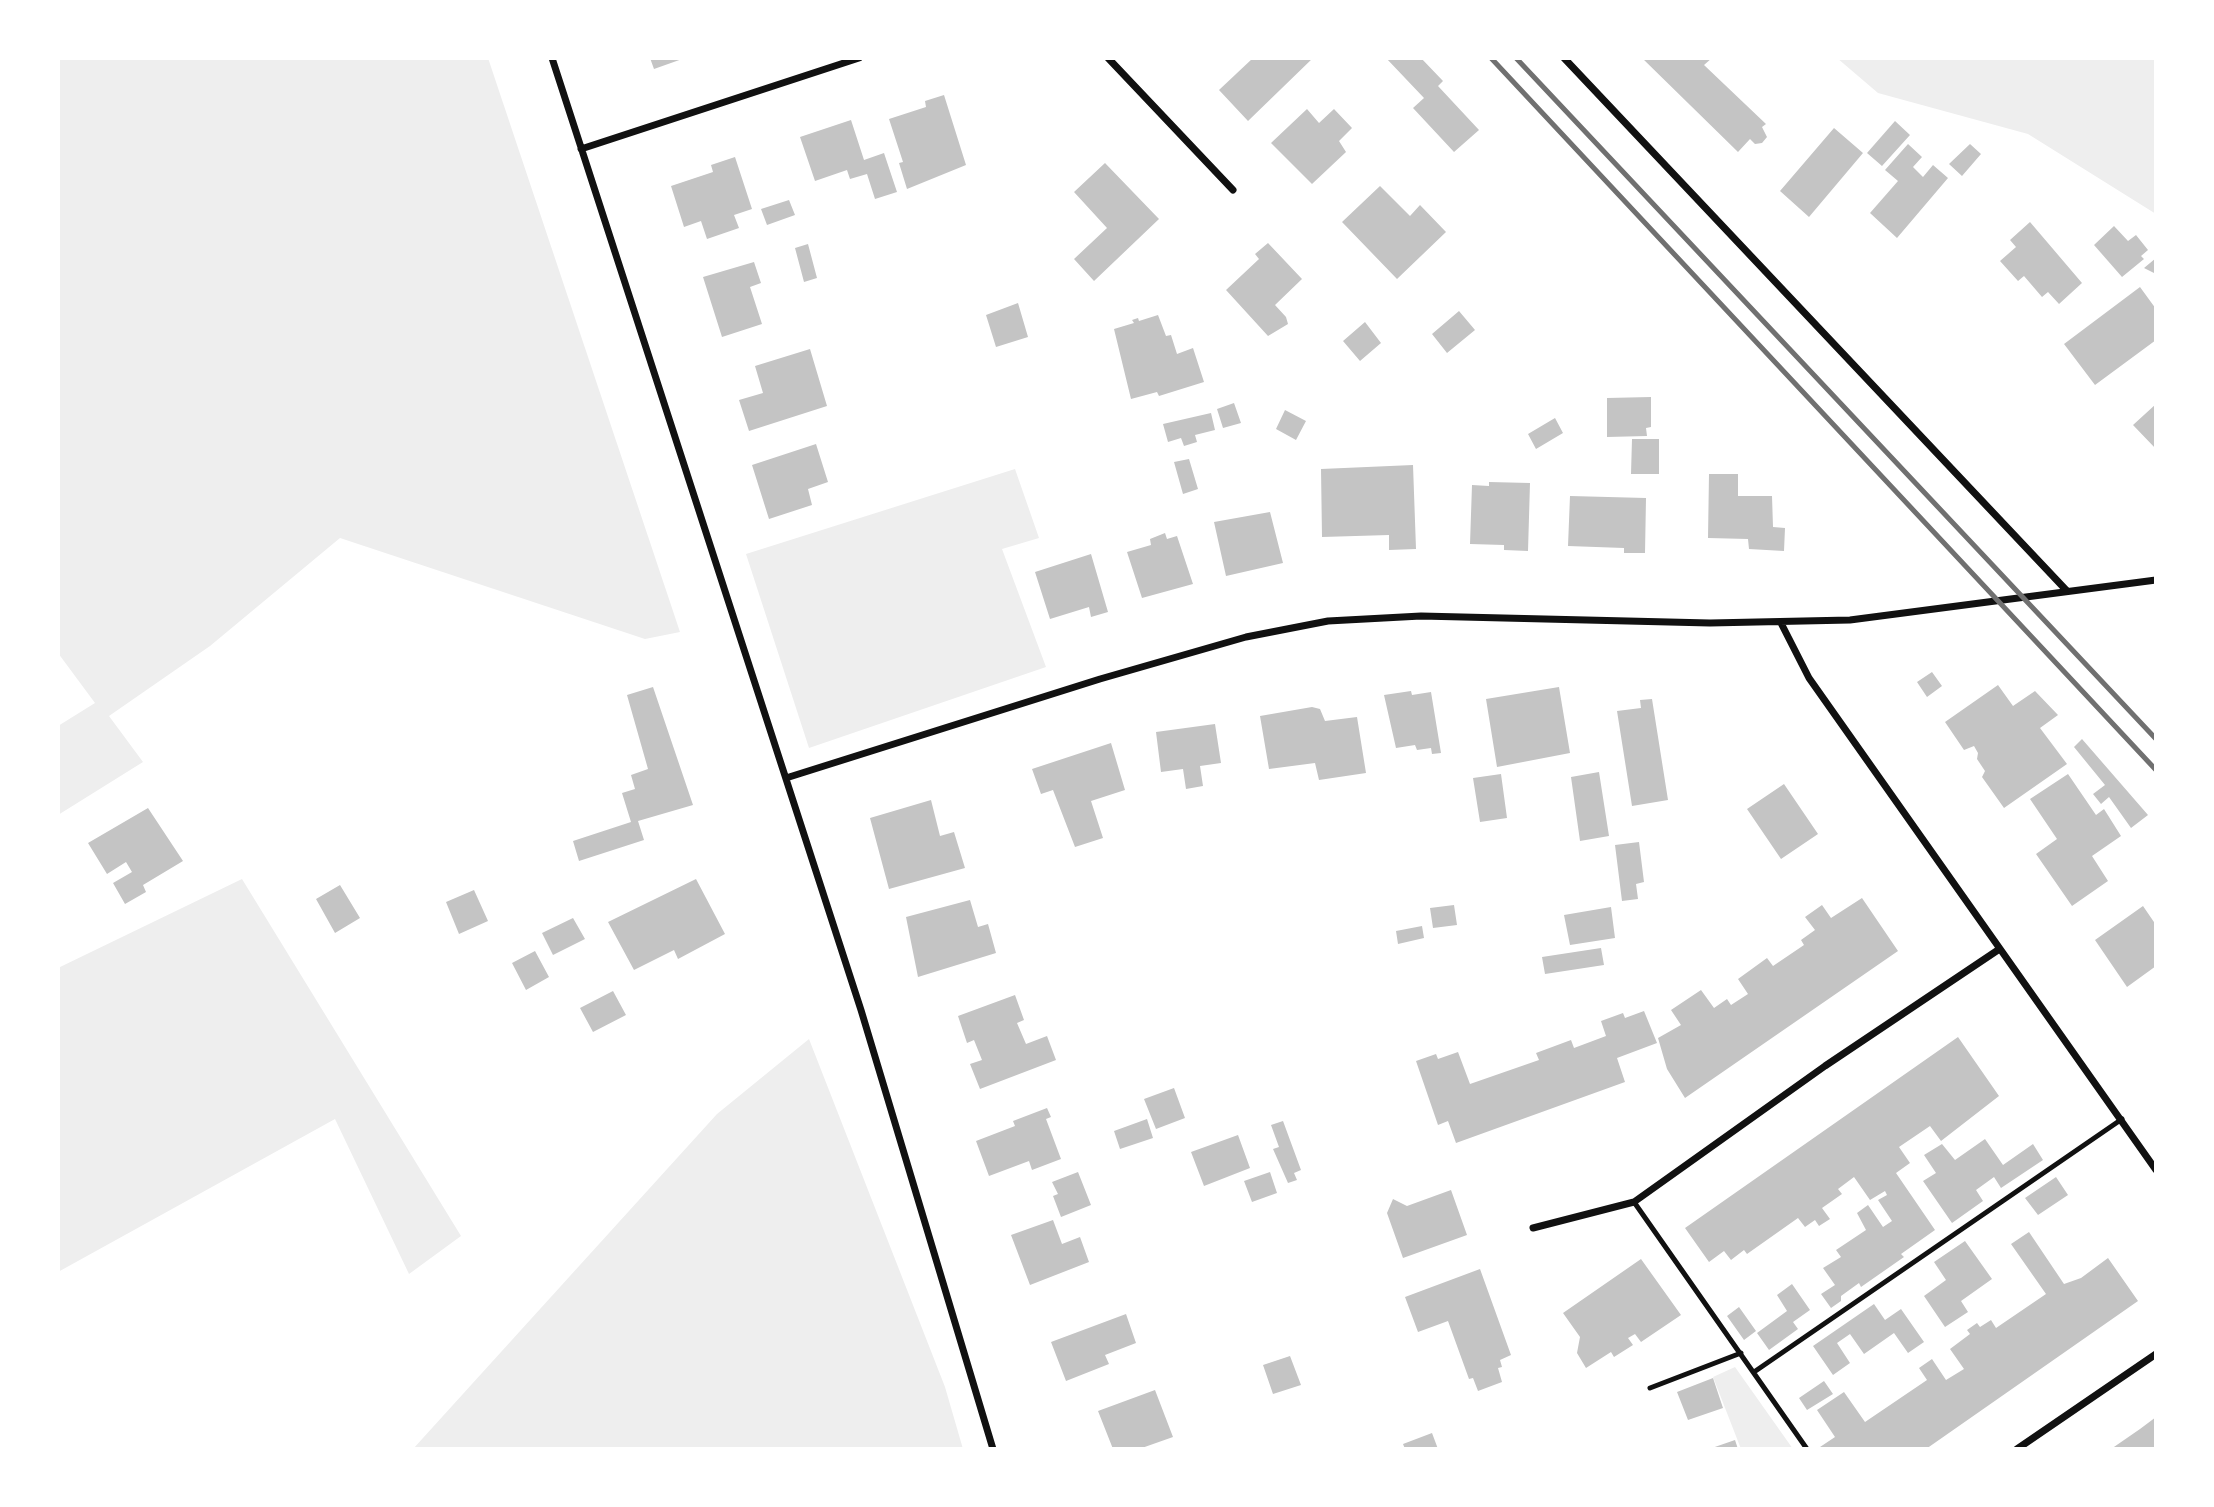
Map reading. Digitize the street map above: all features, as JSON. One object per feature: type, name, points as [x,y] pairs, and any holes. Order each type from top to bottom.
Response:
[{"type":"street","points":[[552,58],[861,1010],[993,1449]]},
{"type":"street","points":[[581,149],[859,58]]},
{"type":"street","points":[[1108,58],[1233,190]]},
{"type":"street","points":[[1564,58],[2067,591]]},
{"type":"street","points":[[1571,66],[1577,58]]},
{"type":"street","points":[[786,778],[1246,637],[1328,621],[1421,616],[1781,623],[1850,620],[2156,580]]},
{"type":"street","points":[[1781,623],[1809,678],[1998,950],[2122,1119],[2156,1170]]},
{"type":"street","points":[[1533,1228],[1634,1202],[1825,1066],[1998,950]]},
{"type":"street","points":[[2017,1449],[2156,1354]]},
{"type":"lane","points":[[1754,1372],[2122,1119]]},
{"type":"lane","points":[[1634,1202],[1807,1449]]},
{"type":"lane","points":[[1650,1388],[1741,1353]]},
{"type":"shaded area","points":[[58,58],[488,58],[680,632],[645,639],[340,538],[210,646],[109,716],[143,762],[58,815],[58,726],[95,703],[58,653]]},
{"type":"shaded area","points":[[1837,58],[2156,58],[2156,214],[2028,134],[1878,93]]},
{"type":"shaded area","points":[[1015,469],[1039,538],[1002,549],[1046,667],[809,748],[746,554]]},
{"type":"shaded area","points":[[242,879],[461,1236],[409,1274],[335,1119],[58,1272],[58,968]]},
{"type":"shaded area","points":[[809,1039],[945,1387],[963,1449],[413,1449],[717,1114]]},
{"type":"shaded area","points":[[1735,1367],[1793,1449],[1741,1449],[1713,1377]]},
{"type":"building","points":[[650,58],[685,58],[654,69]]},
{"type":"building","points":[[1253,58],[1313,58],[1248,121],[1219,90]]},
{"type":"building","points":[[1386,58],[1421,58],[1443,81],[1438,86],[1479,130],[1454,152],[1413,108],[1424,98]]},
{"type":"building","points":[[1642,58],[1712,58],[1704,65],[1766,124],[1762,127],[1767,137],[1762,143],[1755,144],[1750,139],[1738,152]]},
{"type":"building","points":[[944,95],[966,165],[907,189],[899,163],[903,162],[889,119],[926,107],[925,101]]},
{"type":"building","points":[[1307,109],[1319,123],[1334,109],[1352,128],[1339,141],[1346,152],[1312,184],[1271,143]]},
{"type":"building","points":[[851,120],[864,160],[884,153],[897,192],[875,199],[867,174],[850,179],[847,170],[815,181],[800,137]]},
{"type":"building","points":[[1895,121],[1910,135],[1882,166],[1867,153]]},
{"type":"building","points":[[1834,128],[1863,153],[1809,217],[1780,191]]},
{"type":"building","points":[[1908,144],[1922,157],[1913,167],[1923,177],[1933,165],[1948,178],[1897,238],[1870,213],[1898,181],[1885,170]]},
{"type":"building","points":[[1970,144],[1981,154],[1962,176],[1949,164]]},
{"type":"building","points":[[735,157],[752,209],[734,215],[739,228],[707,239],[701,221],[684,227],[671,186],[713,172],[711,165]]},
{"type":"building","points":[[1105,163],[1159,219],[1094,281],[1074,259],[1107,228],[1074,192]]},
{"type":"building","points":[[1380,186],[1410,216],[1420,205],[1446,232],[1397,279],[1342,222]]},
{"type":"building","points":[[789,200],[795,215],[767,225],[761,209]]},
{"type":"building","points":[[2030,222],[2082,283],[2059,304],[2048,292],[2042,297],[2024,276],[2018,281],[2000,261],[2016,247],[2010,240]]},
{"type":"building","points":[[2114,226],[2128,241],[2136,235],[2148,250],[2141,256],[2144,259],[2122,277],[2094,245]]},
{"type":"building","points":[[1268,243],[1302,279],[1275,305],[1286,317],[1288,324],[1268,336],[1226,290],[1259,259],[1255,254]]},
{"type":"building","points":[[808,244],[817,278],[804,282],[795,248]]},
{"type":"building","points":[[2156,258],[2156,274],[2144,268]]},
{"type":"building","points":[[754,262],[761,283],[750,287],[762,324],[722,337],[703,277]]},
{"type":"building","points":[[2140,287],[2156,309],[2156,340],[2095,385],[2064,344]]},
{"type":"building","points":[[1018,303],[1028,337],[996,347],[986,315]]},
{"type":"building","points":[[1459,311],[1475,330],[1447,353],[1432,334]]},
{"type":"building","points":[[1158,315],[1166,336],[1171,335],[1177,354],[1193,348],[1204,382],[1159,396],[1157,392],[1131,399],[1114,329],[1134,323],[1132,320],[1138,318],[1139,321]]},
{"type":"building","points":[[1365,322],[1381,343],[1360,361],[1343,341]]},
{"type":"building","points":[[810,349],[827,406],[749,431],[739,400],[763,393],[755,366]]},
{"type":"building","points":[[1651,397],[1651,427],[1646,428],[1647,436],[1607,437],[1607,398]]},
{"type":"building","points":[[1234,403],[1241,423],[1223,428],[1217,409]]},
{"type":"building","points":[[2156,404],[2156,449],[2133,425]]},
{"type":"building","points":[[1285,410],[1306,421],[1296,440],[1276,429]]},
{"type":"building","points":[[1211,413],[1215,430],[1195,435],[1197,442],[1184,446],[1181,438],[1168,442],[1163,424]]},
{"type":"building","points":[[1555,418],[1563,433],[1536,449],[1528,434]]},
{"type":"building","points":[[1632,439],[1659,439],[1659,474],[1631,474]]},
{"type":"building","points":[[816,444],[828,482],[808,489],[812,505],[769,519],[752,465]]},
{"type":"building","points":[[1189,459],[1198,489],[1183,494],[1174,462]]},
{"type":"building","points":[[1413,465],[1416,549],[1389,550],[1389,535],[1322,537],[1321,469]]},
{"type":"building","points":[[1709,474],[1738,474],[1738,496],[1772,496],[1773,527],[1785,528],[1784,551],[1749,549],[1748,539],[1708,538]]},
{"type":"building","points":[[1489,482],[1530,483],[1528,551],[1504,550],[1504,545],[1470,544],[1472,485],[1489,486]]},
{"type":"building","points":[[1570,496],[1646,498],[1645,553],[1624,553],[1624,548],[1568,546]]},
{"type":"building","points":[[1270,512],[1283,563],[1226,576],[1214,522]]},
{"type":"building","points":[[1165,533],[1167,539],[1177,536],[1193,584],[1142,598],[1127,552],[1151,545],[1150,539]]},
{"type":"building","points":[[1091,554],[1108,612],[1091,617],[1089,607],[1050,619],[1035,572]]},
{"type":"building","points":[[1932,672],[1942,686],[1927,697],[1917,682]]},
{"type":"building","points":[[1998,685],[2013,706],[2035,691],[2058,715],[2040,728],[2067,764],[2004,808],[1982,777],[1985,771],[1977,759],[1978,753],[1974,746],[1964,750],[1945,722]]},
{"type":"building","points":[[653,687],[693,805],[638,821],[644,840],[579,861],[573,841],[631,822],[622,793],[635,789],[631,775],[648,769],[627,695]]},
{"type":"building","points":[[1559,687],[1570,753],[1497,767],[1486,699]]},
{"type":"building","points":[[1411,691],[1412,695],[1431,692],[1441,753],[1432,754],[1431,748],[1417,750],[1415,745],[1396,748],[1384,695]]},
{"type":"building","points":[[1652,699],[1668,800],[1632,806],[1617,711],[1641,708],[1640,700]]},
{"type":"building","points":[[1312,707],[1320,709],[1325,721],[1357,717],[1366,773],[1319,780],[1315,763],[1269,769],[1260,716]]},
{"type":"building","points":[[1215,724],[1221,763],[1200,766],[1203,786],[1186,789],[1183,769],[1161,772],[1156,732]]},
{"type":"building","points":[[2082,739],[2148,815],[2131,828],[2109,797],[2101,804],[2093,794],[2105,785],[2074,747]]},
{"type":"building","points":[[1111,743],[1125,790],[1091,801],[1103,838],[1075,847],[1053,790],[1041,794],[1032,769]]},
{"type":"building","points":[[1599,772],[1609,836],[1580,841],[1571,777]]},
{"type":"building","points":[[1501,774],[1507,818],[1480,822],[1473,778]]},
{"type":"building","points":[[2068,774],[2096,815],[2104,809],[2121,836],[2092,856],[2108,881],[2072,906],[2036,854],[2057,839],[2030,799]]},
{"type":"building","points":[[1784,784],[1818,834],[1781,859],[1747,809]]},
{"type":"building","points":[[931,800],[940,836],[954,832],[965,868],[889,889],[870,818]]},
{"type":"building","points":[[148,808],[183,861],[143,885],[146,892],[125,904],[113,883],[132,872],[126,862],[107,874],[88,843]]},
{"type":"building","points":[[1639,842],[1644,882],[1636,884],[1638,899],[1622,901],[1615,845]]},
{"type":"building","points":[[696,879],[725,934],[678,959],[674,950],[634,970],[608,922]]},
{"type":"building","points":[[340,885],[360,918],[335,933],[316,899]]},
{"type":"building","points":[[474,890],[488,921],[459,934],[446,902]]},
{"type":"building","points":[[1862,898],[1898,951],[1685,1098],[1667,1069],[1658,1038],[1681,1025],[1671,1010],[1701,990],[1714,1008],[1727,999],[1731,1005],[1748,994],[1738,979],[1767,958],[1773,966],[1804,945],[1801,940],[1815,930],[1805,917],[1822,905],[1831,918]]},
{"type":"building","points":[[970,900],[978,927],[988,924],[996,953],[918,977],[906,917]]},
{"type":"building","points":[[1454,905],[1457,925],[1433,928],[1430,908]]},
{"type":"building","points":[[2143,906],[2156,925],[2156,966],[2127,987],[2095,940]]},
{"type":"building","points":[[1611,907],[1615,938],[1570,945],[1564,915]]},
{"type":"building","points":[[573,918],[585,939],[553,955],[542,933]]},
{"type":"building","points":[[1422,926],[1424,938],[1398,944],[1396,931]]},
{"type":"building","points":[[1601,948],[1604,965],[1545,974],[1542,957]]},
{"type":"building","points":[[535,951],[549,977],[526,990],[512,963]]},
{"type":"building","points":[[613,991],[626,1015],[593,1032],[580,1008]]},
{"type":"building","points":[[1015,995],[1024,1020],[1017,1023],[1026,1044],[1047,1036],[1056,1060],[980,1089],[970,1064],[982,1060],[974,1040],[967,1043],[958,1016]]},
{"type":"building","points":[[1644,1011],[1657,1043],[1617,1058],[1625,1082],[1456,1143],[1448,1121],[1438,1125],[1416,1061],[1436,1054],[1438,1059],[1458,1052],[1470,1084],[1539,1060],[1536,1053],[1571,1040],[1574,1048],[1606,1036],[1601,1021],[1623,1013],[1625,1018]]},
{"type":"building","points":[[1958,1037],[1999,1096],[1941,1141],[1930,1126],[1899,1147],[1910,1163],[1896,1173],[1935,1230],[1901,1254],[1904,1257],[1861,1287],[1859,1283],[1841,1296],[1841,1301],[1831,1308],[1821,1294],[1835,1285],[1823,1268],[1841,1257],[1836,1250],[1866,1230],[1857,1213],[1868,1205],[1883,1227],[1892,1221],[1878,1200],[1887,1195],[1885,1191],[1870,1200],[1854,1177],[1838,1189],[1842,1194],[1822,1208],[1830,1219],[1819,1226],[1815,1220],[1805,1227],[1798,1218],[1747,1254],[1744,1250],[1731,1260],[1724,1251],[1709,1262],[1685,1228]]},
{"type":"building","points":[[1174,1088],[1185,1118],[1156,1129],[1144,1099]]},
{"type":"building","points":[[1047,1108],[1051,1117],[1046,1119],[1061,1159],[1032,1170],[1029,1161],[989,1176],[976,1141],[1015,1126],[1013,1121]]},
{"type":"building","points":[[1147,1119],[1153,1138],[1120,1149],[1114,1131]]},
{"type":"building","points":[[1283,1121],[1301,1170],[1294,1173],[1297,1180],[1288,1183],[1273,1149],[1279,1147],[1271,1125]]},
{"type":"building","points":[[1238,1135],[1250,1168],[1204,1186],[1191,1152]]},
{"type":"building","points":[[1985,1139],[2003,1165],[2033,1144],[2043,1160],[2001,1188],[1994,1177],[1976,1190],[1983,1201],[1952,1223],[1923,1181],[1936,1173],[1924,1155],[1942,1144],[1955,1160]]},
{"type":"building","points":[[1078,1172],[1091,1205],[1061,1217],[1053,1196],[1058,1194],[1052,1182]]},
{"type":"building","points":[[1270,1172],[1277,1193],[1252,1202],[1244,1181]]},
{"type":"building","points":[[2056,1177],[2068,1195],[2038,1215],[2025,1198]]},
{"type":"building","points":[[1451,1190],[1467,1235],[1403,1258],[1387,1213],[1393,1199],[1407,1206]]},
{"type":"building","points":[[1053,1220],[1062,1244],[1080,1237],[1089,1262],[1030,1285],[1011,1235]]},
{"type":"building","points":[[2029,1232],[2064,1284],[2081,1278],[2108,1258],[2138,1301],[1926,1449],[1817,1449],[1835,1437],[1817,1410],[1844,1392],[1865,1422],[1927,1380],[1919,1368],[1932,1359],[1946,1380],[1964,1369],[1950,1349],[1970,1334],[1967,1330],[1977,1323],[1980,1327],[1991,1320],[1996,1328],[2046,1294],[2011,1244]]},
{"type":"building","points":[[1965,1241],[1992,1279],[1961,1301],[1968,1312],[1945,1327],[1924,1296],[1946,1280],[1934,1262]]},
{"type":"building","points":[[1641,1259],[1681,1315],[1641,1342],[1635,1334],[1628,1338],[1633,1345],[1614,1357],[1611,1352],[1586,1368],[1577,1353],[1580,1337],[1563,1313]]},
{"type":"building","points":[[1480,1269],[1511,1355],[1500,1360],[1502,1367],[1498,1368],[1502,1382],[1478,1391],[1473,1378],[1469,1379],[1448,1321],[1418,1332],[1405,1297]]},
{"type":"building","points":[[1792,1284],[1810,1310],[1793,1322],[1798,1329],[1769,1350],[1757,1333],[1787,1311],[1777,1295]]},
{"type":"building","points":[[1874,1304],[1885,1320],[1901,1309],[1924,1342],[1908,1353],[1894,1333],[1864,1354],[1850,1334],[1837,1343],[1850,1363],[1833,1375],[1813,1346]]},
{"type":"building","points":[[1739,1307],[1756,1331],[1744,1340],[1727,1316]]},
{"type":"building","points":[[1126,1314],[1136,1343],[1105,1355],[1109,1364],[1066,1381],[1051,1342]]},
{"type":"building","points":[[1290,1356],[1301,1385],[1273,1394],[1263,1365]]},
{"type":"building","points":[[1713,1378],[1723,1408],[1688,1420],[1677,1392]]},
{"type":"building","points":[[1824,1381],[1833,1394],[1807,1410],[1799,1398]]},
{"type":"building","points":[[1155,1390],[1173,1437],[1139,1449],[1113,1449],[1098,1411]]},
{"type":"building","points":[[2156,1417],[2156,1449],[2111,1449],[2140,1429]]},
{"type":"building","points":[[1432,1433],[1438,1449],[1405,1449],[1403,1444]]},
{"type":"building","points":[[1735,1440],[1738,1449],[1709,1449]]},
{"type":"railway","points":[[1491,58],[2156,770]]},
{"type":"railway","points":[[1516,58],[2156,739]]}]
